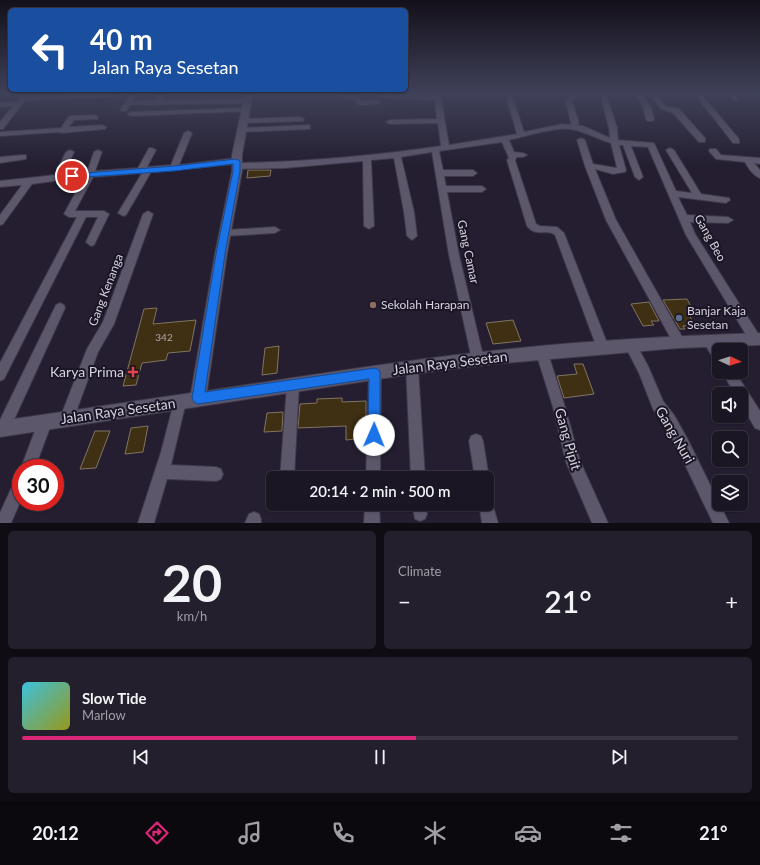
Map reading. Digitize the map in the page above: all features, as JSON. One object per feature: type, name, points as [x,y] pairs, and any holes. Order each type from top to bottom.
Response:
[{"type":"main road","points":[[198,398],[244,117]]},
{"type":"main road","name":"Jalan Raya Sesetan","points":[[2,428],[412,367],[542,353],[709,340],[758,339]]},
{"type":"street","points":[[62,131],[72,118],[85,117]]},
{"type":"street","points":[[270,117],[307,127]]},
{"type":"street","points":[[289,117],[300,119]]},
{"type":"street","name":"Gang Camar","points":[[440,117],[440,173],[442,189],[454,255],[478,360]]},
{"type":"street","points":[[516,117],[521,135]]},
{"type":"street","points":[[574,117],[576,123]]},
{"type":"street","points":[[589,166],[598,166],[610,171],[622,170],[610,117]]},
{"type":"street","points":[[682,117],[702,140]]},
{"type":"street","points":[[717,117],[736,141]]},
{"type":"street","points":[[390,122],[440,121]]},
{"type":"street","points":[[0,184],[28,183],[90,174],[236,164],[285,165],[397,155],[505,139],[552,127],[569,126],[583,129],[601,138],[627,144],[639,177]]},
{"type":"street","points":[[0,134],[62,131],[102,127]]},
{"type":"street","points":[[174,168],[188,133]]},
{"type":"street","points":[[505,139],[512,157],[532,226],[539,230],[554,229],[559,233],[604,348]]},
{"type":"street","points":[[581,140],[605,208],[618,236],[679,342]]},
{"type":"street","name":"Gang Beo","points":[[627,144],[651,145],[683,218],[703,255],[758,339]]},
{"type":"street","points":[[123,212],[145,170],[152,150]]},
{"type":"street","points":[[670,150],[698,196]]},
{"type":"street","points":[[713,151],[719,157],[760,161]]},
{"type":"street","points":[[58,178],[70,152]]},
{"type":"street","points":[[91,242],[104,214],[69,214],[90,174],[98,152]]},
{"type":"street","points":[[512,157],[522,154]]},
{"type":"street","points":[[397,155],[408,205],[412,236]]},
{"type":"street","points":[[367,157],[369,226]]},
{"type":"street","points":[[0,160],[24,158]]},
{"type":"street","points":[[749,160],[751,166],[760,175]]},
{"type":"street","points":[[440,173],[473,173]]},
{"type":"street","points":[[0,222],[28,183]]},
{"type":"street","points":[[442,189],[482,188]]},
{"type":"street","points":[[672,194],[726,200]]},
{"type":"street","points":[[0,375],[82,214]]},
{"type":"street","name":"Gang Kenanga","points":[[68,418],[93,349],[108,324],[148,214]]},
{"type":"street","points":[[683,218],[728,220]]},
{"type":"street","points":[[225,233],[275,230]]},
{"type":"street","points":[[2,428],[60,308]]},
{"type":"street","points":[[709,340],[712,345]]},
{"type":"street","name":"Gang Nuri","points":[[631,346],[644,370],[658,405],[669,420],[682,443],[721,523]]},
{"type":"street","name":"Gang Pipit","points":[[542,353],[559,407],[573,462],[600,523]]},
{"type":"street","points":[[412,367],[418,471]]},
{"type":"street","points":[[373,471],[375,373]]},
{"type":"street","points":[[732,379],[760,423]]},
{"type":"street","points":[[287,471],[293,385]]},
{"type":"street","points":[[146,523],[162,472],[180,402]]},
{"type":"street","points":[[31,459],[45,422]]},
{"type":"street","points":[[476,441],[481,471]]},
{"type":"street","points":[[162,472],[216,474]]},
{"type":"street","points":[[3,523],[12,503]]},
{"type":"street","points":[[372,511],[372,523]]},
{"type":"street","points":[[487,511],[490,523]]},
{"type":"building","points":[[248,170],[271,170],[270,176],[247,178]]},
{"type":"building","name":"Banjar Kaja Sesetan","points":[[687,299],[693,310],[686,310],[695,325],[683,326],[685,329],[680,329],[663,300]]},
{"type":"building","points":[[649,302],[659,321],[651,321],[654,325],[643,326],[631,304]]},
{"type":"building","points":[[157,308],[153,324],[196,320],[190,351],[168,353],[166,360],[142,363],[136,385],[123,386],[144,309]]},
{"type":"building","points":[[513,320],[521,341],[493,344],[486,323]]},
{"type":"building","points":[[279,346],[277,373],[262,375],[265,348]]},
{"type":"building","points":[[574,364],[583,364],[594,394],[564,398],[557,376],[577,374]]},
{"type":"building","points":[[342,398],[342,402],[366,401],[366,438],[346,440],[346,426],[298,428],[300,404],[317,403],[317,399]]},
{"type":"building","points":[[283,412],[282,431],[264,432],[267,413]]},
{"type":"building","points":[[148,426],[143,452],[125,454],[131,428]]},
{"type":"building","points":[[95,431],[110,431],[96,468],[80,469]]},
{"type":"place","name":"Sekolah Harapan","points":[[373,305]]},
{"type":"place","name":"Banjar Kaja Sesetan","points":[[679,318]]},
{"type":"place","name":"Karya Prima","points":[[133,372]]},
{"type":"route","points":[[72,176],[174,168],[236,161],[237,171],[221,254],[198,398],[375,373],[374,435]]}]
